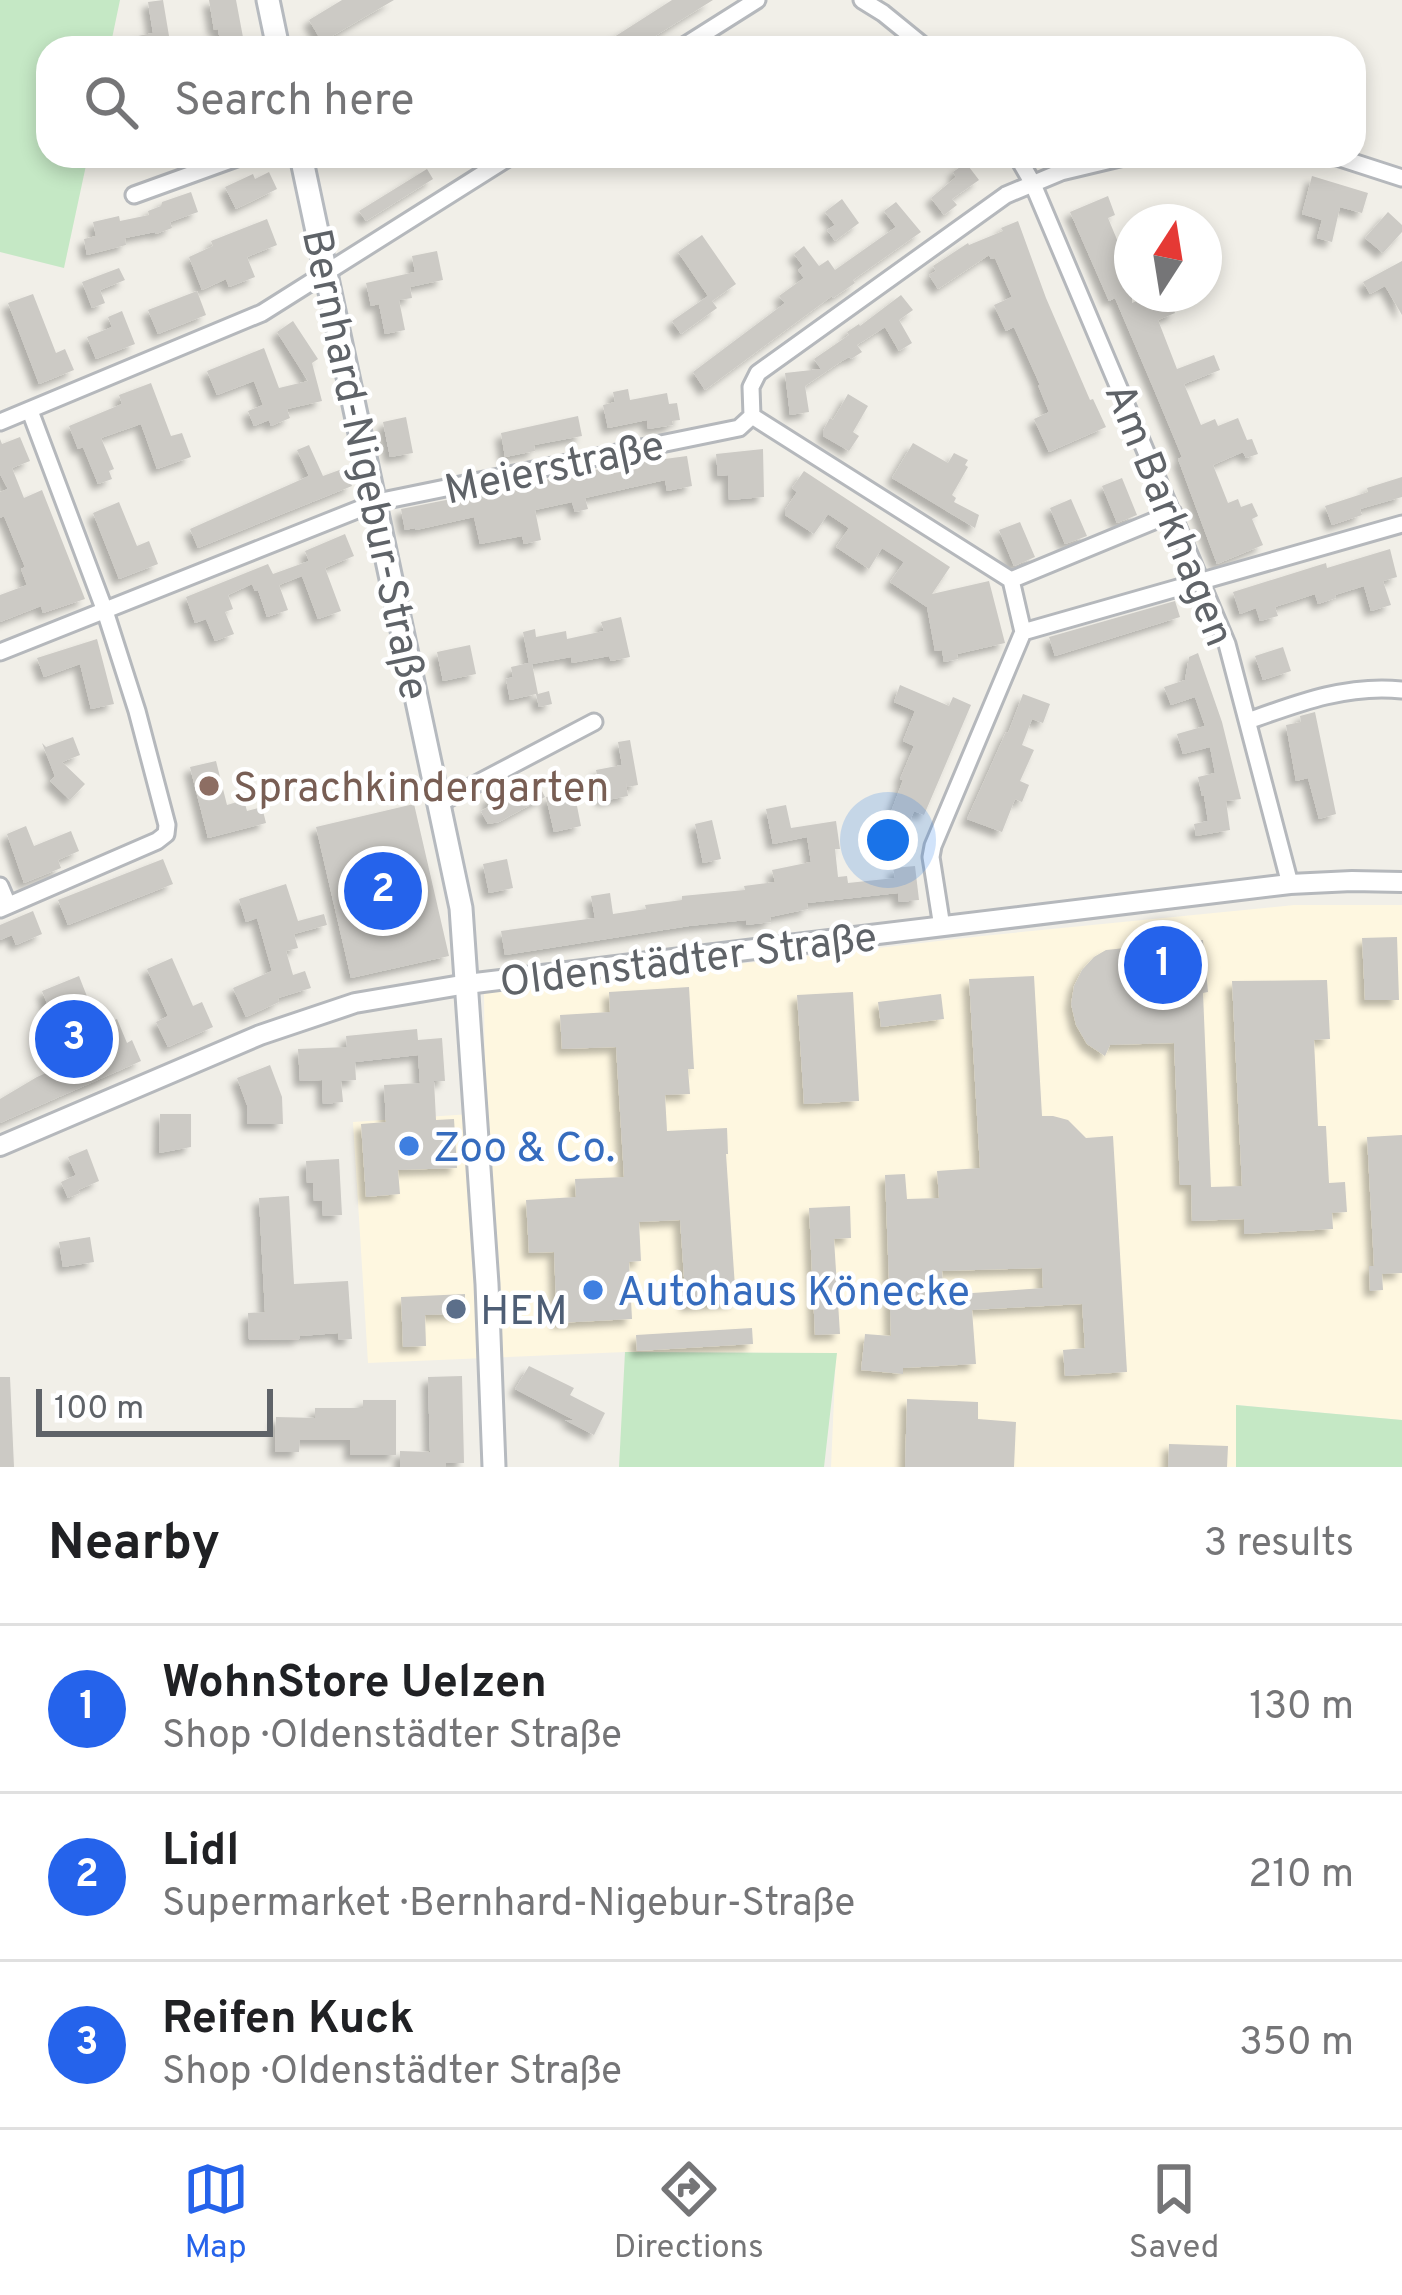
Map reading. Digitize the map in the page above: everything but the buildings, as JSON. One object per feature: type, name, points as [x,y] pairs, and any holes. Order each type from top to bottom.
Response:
[{"type":"main road","points":[[268,0],[276,36]]},
{"type":"main road","name":"Bernhard-Nigebur-Straße","points":[[305,168],[460,908],[487,1284],[494,1467]]},
{"type":"street","points":[[700,36],[757,0]]},
{"type":"street","points":[[862,0],[912,36]]},
{"type":"street","points":[[1366,166],[1402,178]]},
{"type":"street","points":[[134,194],[208,168]]},
{"type":"street","points":[[0,422],[262,313],[492,168]]},
{"type":"street","name":"Am Barkhagen","points":[[1024,168],[1227,644],[1290,884]]},
{"type":"street","points":[[942,927],[932,846],[1023,632],[1011,580],[752,416],[751,387],[758,373],[1006,195],[1032,182],[1084,168]]},
{"type":"street","points":[[0,886],[4,907],[157,841],[166,834],[167,824],[105,611],[30,411]]},
{"type":"street","name":"Meierstraße","points":[[0,652],[377,502],[739,428],[752,416]]},
{"type":"street","points":[[1011,580],[1173,513]]},
{"type":"street","points":[[1023,632],[1402,524]]},
{"type":"street","points":[[1248,721],[1316,697],[1402,689]]},
{"type":"street","points":[[438,804],[593,722]]},
{"type":"street","name":"Oldenstädter Straße","points":[[0,1146],[239,1044],[355,1003],[467,984],[1290,884],[1402,882]]},
{"type":"shaded area","points":[[1294,905],[1402,905],[1402,1420],[1237,1405],[1236,1467],[831,1467],[836,1353],[625,1352],[368,1363],[353,1122],[485,1113],[484,993]]},
{"type":"green space","points":[[0,0],[120,0],[112,36],[36,36],[36,168],[85,168],[64,268],[0,252]]},
{"type":"green space","points":[[625,1352],[837,1353],[824,1467],[619,1467]]},
{"type":"green space","points":[[1236,1405],[1402,1420],[1402,1467],[1236,1467]]},
{"type":"place","name":"Sprachkindergarten","points":[[209,786]]},
{"type":"place","name":"Lidl","points":[[383,891]]},
{"type":"place","name":"WohnStore Uelzen","points":[[1163,965]]},
{"type":"place","name":"Reifen Kuck","points":[[74,1039]]},
{"type":"place","name":"Zoo & Co.","points":[[409,1146]]},
{"type":"place","name":"Autohaus Könecke","points":[[593,1290]]},
{"type":"place","name":"HEM","points":[[456,1309]]}]
